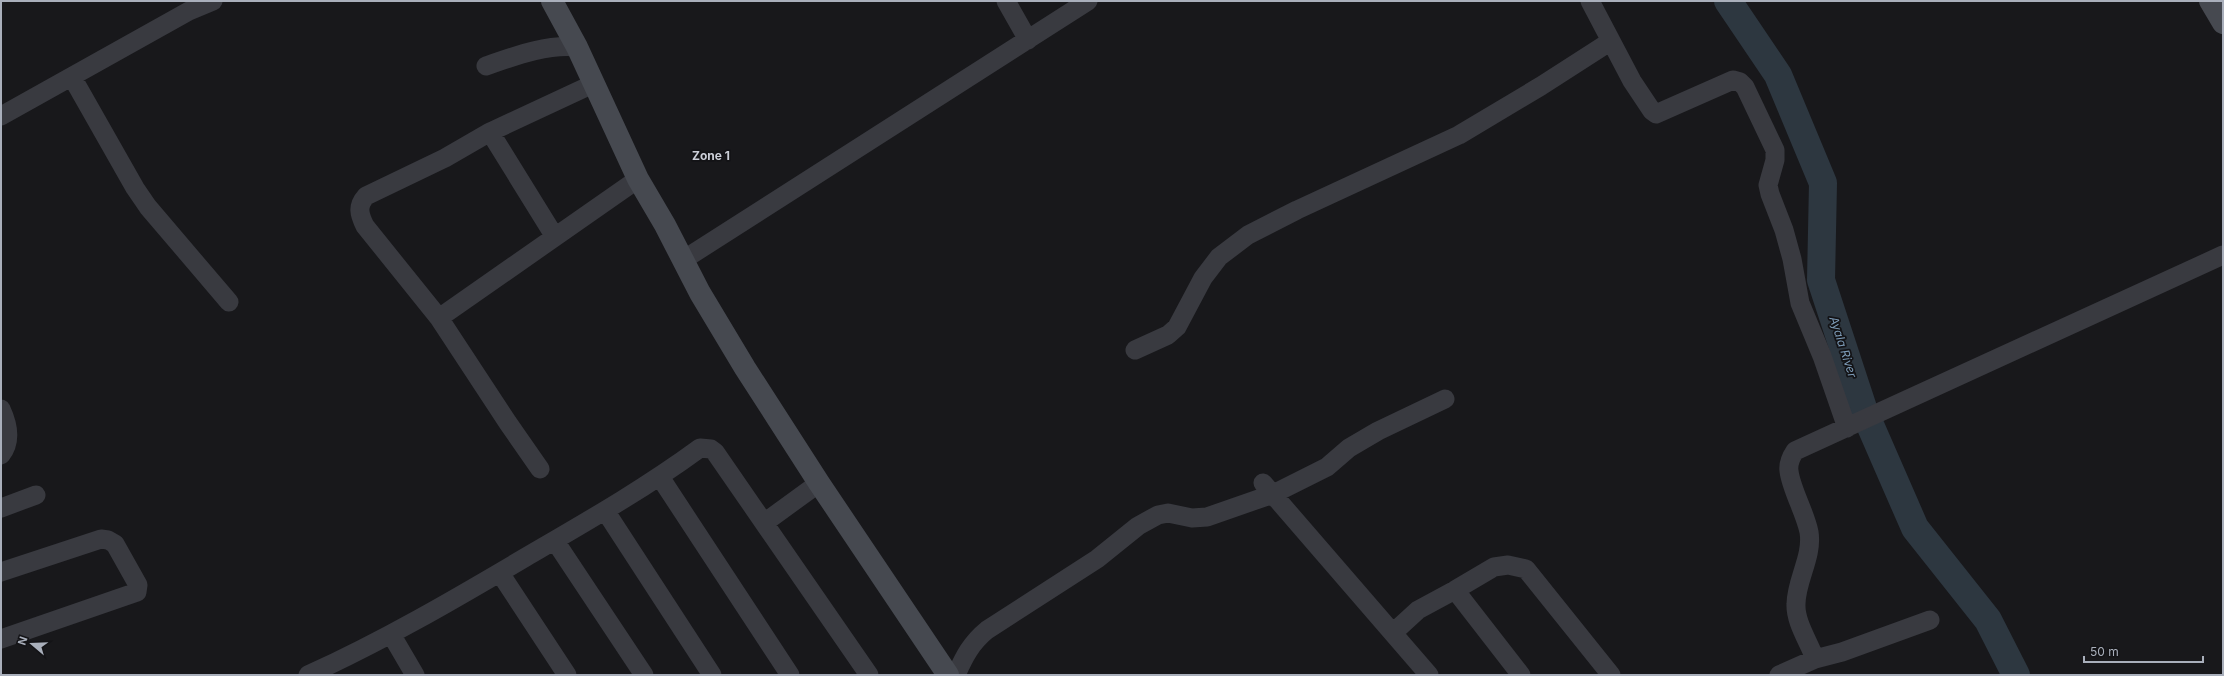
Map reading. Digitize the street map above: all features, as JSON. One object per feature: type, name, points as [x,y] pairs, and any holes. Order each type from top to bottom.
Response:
[{"type":"street","points":[[1,116],[72,77],[187,6],[213,1]]},
{"type":"street","points":[[552,1],[577,47],[638,179],[700,292],[745,368],[819,483],[948,675]]},
{"type":"street","points":[[1006,1],[1028,40]]},
{"type":"street","points":[[683,260],[1088,1]]},
{"type":"street","points":[[1590,1],[1632,81],[1652,111],[1656,114],[1733,80],[1740,82],[1746,87],[1775,150],[1775,160],[1768,185],[1784,230],[1792,259],[1800,303],[1851,427]]},
{"type":"street","points":[[2210,1],[2223,23]]},
{"type":"street","points":[[1135,350],[1168,336],[1177,327],[1203,278],[1220,257],[1248,235],[1297,210],[1459,135],[1541,86],[1611,41]]},
{"type":"street","points":[[486,66],[525,53],[547,48],[561,46],[577,47]]},
{"type":"street","points":[[72,77],[135,188],[148,207],[229,302]]},
{"type":"street","points":[[540,469],[439,318],[365,226],[360,217],[361,202],[366,196],[445,158],[490,132],[593,84]]},
{"type":"street","points":[[490,132],[555,238]]},
{"type":"street","points":[[439,318],[638,179]]},
{"type":"street","points":[[1808,666],[1800,623],[1795,606],[1797,592],[1808,554],[1809,534],[1802,507],[1789,471],[1790,460],[1795,451],[1851,427],[1896,404],[2223,255]]},
{"type":"street","points":[[956,675],[966,652],[975,640],[987,630],[1097,559],[1138,526],[1158,515],[1168,513],[1192,518],[1207,517],[1268,488],[1327,467],[1349,448],[1378,431],[1445,399]]},
{"type":"street","points":[[1,409],[9,435],[5,451],[1,455]]},
{"type":"street","points":[[308,675],[343,668],[390,634],[606,512],[660,477],[700,448],[711,449],[869,675]]},
{"type":"street","points":[[660,477],[790,675]]},
{"type":"street","points":[[764,523],[819,483]]},
{"type":"street","points":[[1268,488],[1394,632],[1429,675]]},
{"type":"street","points":[[1,508],[36,495]]},
{"type":"street","points":[[606,512],[712,675]]},
{"type":"street","points":[[1,572],[101,539],[108,540],[115,544],[138,585],[137,592],[1,639]]},
{"type":"street","points":[[555,541],[644,675]]},
{"type":"street","points":[[1394,632],[1418,610],[1494,567],[1508,565],[1526,569],[1536,579],[1611,675]]},
{"type":"street","points":[[500,573],[567,675]]},
{"type":"street","points":[[1455,590],[1521,675]]},
{"type":"street","points":[[1779,675],[1808,666],[1930,620]]},
{"type":"street","points":[[390,634],[415,675]]},
{"type":"waterway","name":"Ayala River","points":[[1728,1],[1778,75],[1823,183],[1821,280],[1864,411],[1915,528],[1988,620],[2016,675]]},
{"type":"district","name":"Zone 1","points":[[711,156]]}]
